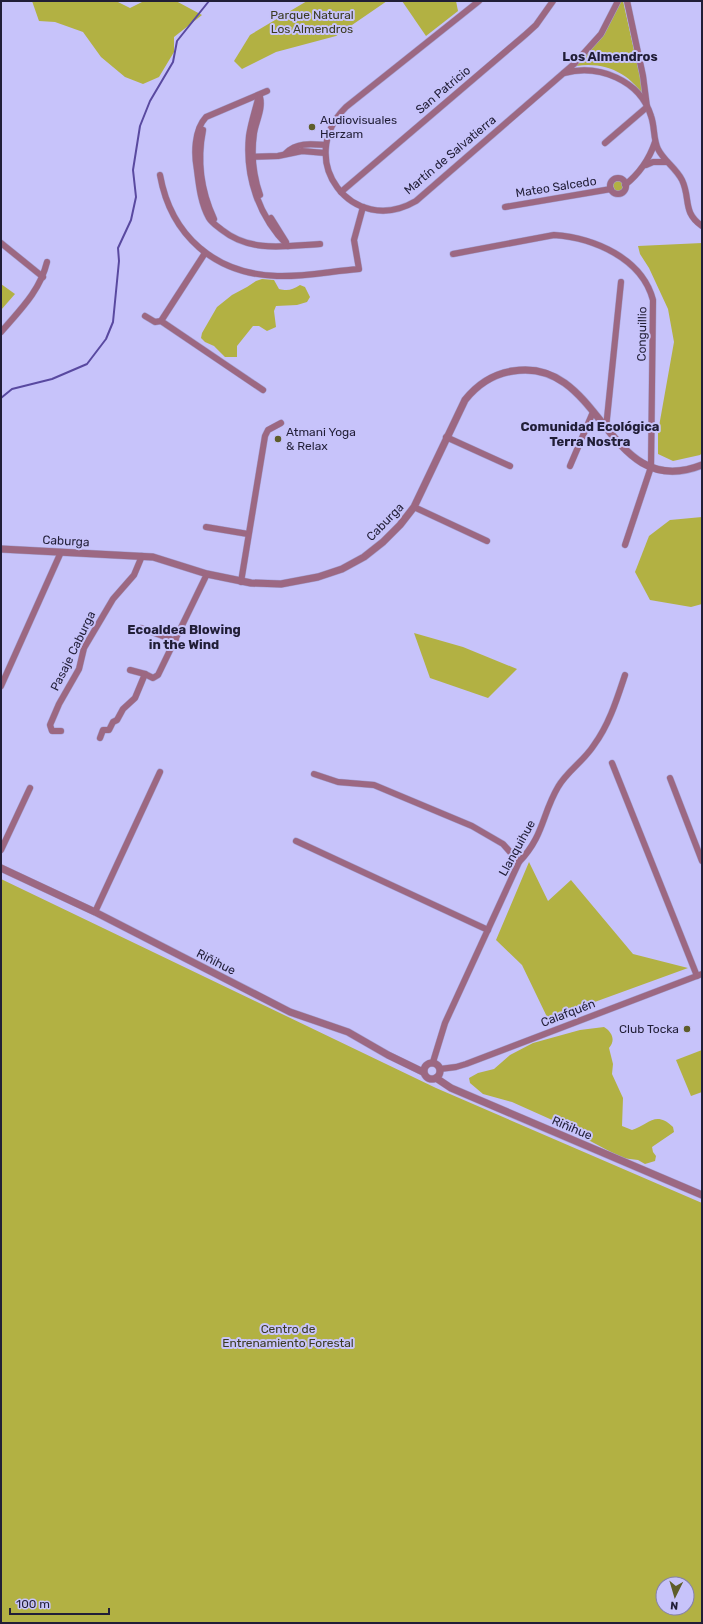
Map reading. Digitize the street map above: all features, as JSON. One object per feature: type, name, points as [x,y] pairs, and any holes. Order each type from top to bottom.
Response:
[{"type":"street","name":"Martín de Salvatierra","points":[[479,1],[346,108],[332,123],[325,145],[329,174],[341,192],[351,200],[363,207],[377,210],[391,210],[404,207],[416,200],[583,54],[601,34],[618,1]]},
{"type":"street","name":"San Patricio","points":[[341,192],[525,36],[536,25],[553,1]]},
{"type":"street","points":[[627,1],[643,76],[647,107]]},
{"type":"street","points":[[563,73],[586,70],[610,74],[632,87],[638,93],[651,115],[655,142],[667,162],[682,181],[688,211],[695,221],[702,226]]},
{"type":"street","points":[[267,91],[206,117],[199,128],[196,148],[196,166],[206,210],[209,218],[217,226],[231,236],[246,243],[267,247],[320,244]]},
{"type":"street","points":[[259,95],[262,103],[254,134],[251,157],[264,206],[284,236],[288,246]]},
{"type":"street","points":[[605,143],[647,107]]},
{"type":"street","name":"Mateo Salcedo","points":[[625,185],[636,177],[645,165],[655,142]]},
{"type":"street","points":[[285,154],[290,149],[305,144],[325,145]]},
{"type":"street","points":[[251,157],[302,151],[325,153]]},
{"type":"street","points":[[645,165],[653,162],[667,162]]},
{"type":"street","points":[[160,175],[164,194],[178,223],[190,239],[205,253],[220,263],[237,270],[268,276],[301,275],[359,269],[354,240],[363,207]]},
{"type":"street","name":"Mateo Salcedo","points":[[615,179],[622,180],[625,185],[624,191],[620,194],[616,194],[611,189],[610,184],[615,179]]},
{"type":"street","name":"Mateo Salcedo","points":[[505,206],[611,189]]},
{"type":"street","name":"Conguillio","points":[[453,254],[554,235],[565,236],[586,241],[606,249],[639,272],[646,282],[653,300],[651,467],[625,545]]},
{"type":"street","points":[[1,243],[43,277]]},
{"type":"street","points":[[161,321],[205,253]]},
{"type":"street","points":[[1,332],[27,303],[43,277],[47,262]]},
{"type":"street","points":[[606,428],[621,282]]},
{"type":"street","points":[[145,316],[155,322],[161,321],[262,390]]},
{"type":"street","name":"Caburga","points":[[1,549],[142,556],[163,559],[207,574],[241,582],[271,584],[294,583],[342,569],[384,542],[400,525],[414,506],[457,414],[470,394],[491,378],[515,370],[532,370],[557,377],[570,386],[627,453],[638,461],[651,467],[675,471],[690,469],[702,465]]},
{"type":"street","points":[[570,466],[593,412]]},
{"type":"street","points":[[241,582],[265,436],[268,430],[281,423]]},
{"type":"street","points":[[446,437],[510,466]]},
{"type":"street","points":[[414,506],[487,541]]},
{"type":"street","points":[[206,527],[248,534]]},
{"type":"street","points":[[1,686],[61,552]]},
{"type":"street","name":"Pasaje Caburga","points":[[61,731],[52,731],[50,725],[59,704],[79,669],[84,648],[112,600],[134,575],[142,556]]},
{"type":"street","points":[[130,670],[153,678],[158,675],[176,641],[207,574]]},
{"type":"street","points":[[141,628],[176,641]]},
{"type":"street","points":[[100,738],[103,730],[109,730],[123,709],[135,698],[145,674]]},
{"type":"street","name":"Llanquihue","points":[[433,1062],[445,1023],[519,862],[531,850],[538,838],[557,788],[564,777],[580,763],[595,745],[606,725],[625,675]]},
{"type":"street","points":[[612,763],[700,975]]},
{"type":"street","points":[[95,912],[160,772]]},
{"type":"street","points":[[314,774],[338,782],[374,785],[472,826],[503,844],[519,862]]},
{"type":"street","points":[[670,778],[702,862]]},
{"type":"street","points":[[1,850],[30,788]]},
{"type":"street","points":[[296,841],[488,930]]},
{"type":"street","name":"Riñihue","points":[[1,868],[95,912],[283,1008],[348,1032],[388,1055],[423,1072],[428,1078],[436,1078],[451,1088],[702,1195]]},
{"type":"street","name":"Calafquén","points":[[440,1069],[456,1068],[700,975]]},
{"type":"street","points":[[423,1072],[426,1065],[433,1062],[438,1065],[440,1069],[436,1078]]},
{"type":"green space","points":[[32,1],[116,1],[130,8],[144,1],[176,1],[202,15],[174,37],[174,52],[159,77],[143,84],[125,77],[101,57],[83,32],[55,22],[39,21]]},
{"type":"green space","name":"Parque Natural Los Almendros","points":[[307,1],[387,1],[336,36],[276,52],[242,69],[234,61],[250,35]]},
{"type":"green space","points":[[402,1],[456,1],[458,11],[426,36]]},
{"type":"green space","points":[[619,1],[623,1],[645,99],[633,83],[616,71],[597,66],[576,66],[597,41]]},
{"type":"green space","points":[[616,180],[620,180],[624,186],[620,192],[616,192],[612,188],[612,184]]},
{"type":"green space","points":[[702,243],[702,453],[700,455],[673,461],[658,454],[658,432],[674,342],[668,309],[649,268],[640,254],[638,246]]},
{"type":"green space","points":[[262,279],[274,280],[279,289],[282,290],[290,290],[300,285],[305,287],[310,297],[307,302],[297,305],[276,306],[274,311],[276,327],[267,331],[259,326],[253,326],[237,346],[237,357],[225,357],[214,346],[205,342],[201,338],[202,333],[217,307],[232,295]]},
{"type":"green space","points":[[1,284],[15,294],[1,310]]},
{"type":"green space","points":[[702,517],[702,604],[691,607],[650,600],[635,572],[649,536],[670,520]]},
{"type":"green space","points":[[414,633],[463,647],[517,669],[488,698],[430,678]]},
{"type":"green space","points":[[529,862],[548,901],[571,880],[633,954],[688,968],[548,1019],[522,965],[496,940]]},
{"type":"green space","name":"Centro de Entrenamiento Forestal","points":[[1,879],[436,1088],[702,1203],[702,1623],[1,1623]]},
{"type":"green space","points":[[604,1027],[609,1031],[613,1039],[609,1048],[613,1064],[612,1074],[623,1098],[622,1126],[632,1130],[657,1119],[667,1122],[673,1127],[674,1132],[652,1147],[656,1156],[655,1161],[645,1164],[638,1160],[622,1158],[579,1135],[570,1128],[512,1102],[483,1094],[470,1083],[469,1078],[478,1073],[494,1069],[510,1055],[533,1043],[580,1030]]},
{"type":"green space","points":[[702,1050],[702,1092],[691,1096],[676,1060]]},
{"type":"waterway","points":[[1,398],[12,389],[52,379],[87,364],[106,339],[113,322],[119,261],[118,248],[131,220],[136,197],[133,170],[140,126],[150,101],[173,62],[177,41],[209,1]]},
{"type":"place","name":"Audiovisuales Herzam","points":[[312,127]]},
{"type":"place","name":"Atmani Yoga & Relax","points":[[278,439]]},
{"type":"place","name":"Club Tocka","points":[[687,1029]]},
{"type":"district","name":"Los Almendros","points":[[610,56]]},
{"type":"district","name":"Comunidad Ecológica Terra Nostra","points":[[590,434]]},
{"type":"district","name":"Ecoaldea Blowing in the Wind","points":[[184,636]]}]
